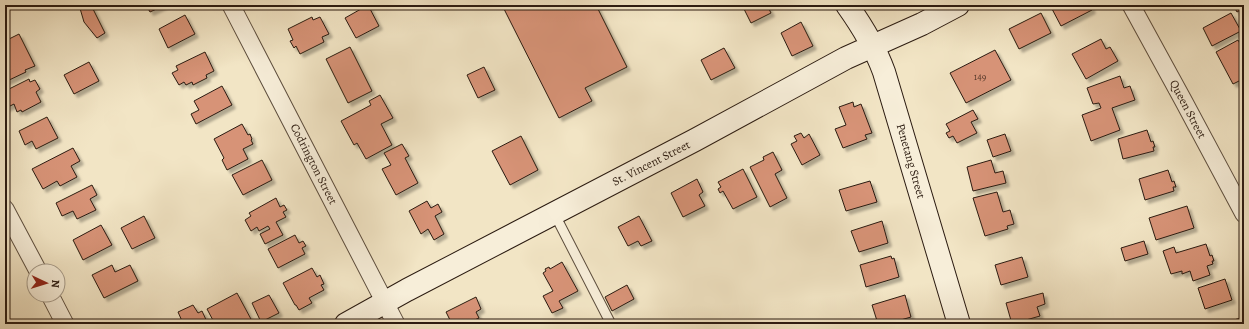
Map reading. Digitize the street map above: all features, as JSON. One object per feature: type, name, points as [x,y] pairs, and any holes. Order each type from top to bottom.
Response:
[{"type":"main road","name":"Penetang Street","points":[[847,5],[874,45],[892,94],[959,324]]},
{"type":"main road","name":"St. Vincent Street","points":[[346,324],[385,302],[695,140],[846,58],[922,24],[958,5]]},
{"type":"street","name":"Codrington Street","points":[[231,5],[396,324]]},
{"type":"street","name":"Queen Street","points":[[1131,5],[1244,214]]},
{"type":"street","points":[[5,209],[34,263]]},
{"type":"street","points":[[54,303],[65,324]]},
{"type":"lane","points":[[554,214],[610,324]]},
{"type":"building","points":[[79,5],[91,5],[105,33],[97,38],[84,22]]},
{"type":"building","points":[[146,5],[165,5],[150,12]]},
{"type":"building","points":[[368,5],[379,26],[356,38],[345,18]]},
{"type":"building","points":[[502,5],[596,5],[627,67],[585,88],[592,101],[559,118]]},
{"type":"building","points":[[742,5],[767,5],[771,13],[751,23]]},
{"type":"building","points":[[1055,5],[1090,5],[1092,10],[1061,26],[1051,7]]},
{"type":"building","points":[[1233,5],[1244,5],[1244,8],[1237,12]]},
{"type":"building","points":[[1041,13],[1051,33],[1019,49],[1009,29]]},
{"type":"building","points":[[1231,13],[1241,31],[1212,46],[1203,28]]},
{"type":"building","points":[[185,15],[195,34],[168,48],[159,29]]},
{"type":"building","points":[[312,17],[313,20],[320,17],[329,34],[322,37],[324,42],[300,54],[296,46],[294,48],[290,41],[293,40],[288,29]]},
{"type":"building","points":[[801,22],[813,46],[792,56],[781,33]]},
{"type":"building","points":[[19,34],[35,66],[5,82],[5,41]]},
{"type":"building","points":[[1101,39],[1106,49],[1110,47],[1118,61],[1086,79],[1072,54]]},
{"type":"building","points":[[1238,40],[1244,51],[1244,81],[1243,79],[1233,84],[1216,52]]},
{"type":"building","points":[[350,47],[372,91],[348,103],[326,59]]},
{"type":"building","points":[[724,48],[735,68],[711,80],[701,60]]},
{"type":"building","points":[[995,50],[1011,80],[966,103],[950,73]]},
{"type":"building","points":[[205,52],[214,71],[206,75],[207,78],[193,85],[192,82],[186,85],[184,82],[179,85],[172,73],[178,70],[176,66]]},
{"type":"building","points":[[89,62],[99,81],[74,94],[64,75]]},
{"type":"building","points":[[484,67],[495,90],[478,98],[467,75]]},
{"type":"building","points":[[1120,76],[1124,88],[1130,86],[1135,100],[1112,108],[1120,130],[1091,141],[1082,115],[1101,108],[1099,103],[1093,104],[1087,88]]},
{"type":"building","points":[[29,79],[30,82],[35,80],[40,89],[36,92],[41,102],[22,112],[21,110],[17,112],[14,104],[6,108],[5,91]]},
{"type":"building","points":[[222,86],[232,105],[196,124],[191,114],[199,110],[194,101]]},
{"type":"building","points":[[380,95],[393,118],[381,124],[392,145],[366,159],[357,143],[354,145],[341,121],[371,105],[369,101]]},
{"type":"building","points":[[853,102],[854,107],[861,104],[872,133],[865,135],[867,139],[843,148],[835,129],[846,125],[839,107]]},
{"type":"building","points":[[973,110],[978,119],[971,122],[977,133],[957,143],[953,136],[949,138],[946,133],[950,131],[946,124]]},
{"type":"building","points":[[47,117],[58,138],[36,149],[32,141],[25,145],[19,131]]},
{"type":"building","points":[[242,124],[248,135],[250,134],[253,144],[243,149],[248,159],[227,170],[222,160],[224,158],[214,139]]},
{"type":"building","points":[[1147,130],[1151,142],[1153,141],[1155,147],[1153,147],[1154,151],[1123,159],[1118,139]]},
{"type":"building","points":[[801,133],[804,138],[809,134],[820,155],[802,165],[791,144],[797,141],[794,136]]},
{"type":"building","points":[[1005,134],[1011,151],[993,157],[987,140]]},
{"type":"building","points":[[521,136],[538,170],[510,185],[492,151]]},
{"type":"building","points":[[402,144],[409,156],[405,158],[418,183],[396,195],[382,169],[391,165],[384,153]]},
{"type":"building","points":[[73,148],[80,161],[71,166],[77,177],[60,186],[57,181],[43,189],[32,169]]},
{"type":"building","points":[[773,152],[782,170],[775,174],[787,198],[770,207],[750,167],[764,160],[763,157]]},
{"type":"building","points":[[262,160],[272,180],[243,195],[232,175]]},
{"type":"building","points":[[991,160],[995,173],[1003,171],[1006,183],[973,191],[967,167]]},
{"type":"building","points":[[743,169],[757,197],[733,209],[723,191],[720,193],[718,189],[721,187],[718,182]]},
{"type":"building","points":[[1168,170],[1172,182],[1174,181],[1176,187],[1173,187],[1174,191],[1145,200],[1139,179]]},
{"type":"building","points":[[697,179],[703,192],[699,195],[705,206],[683,217],[671,193]]},
{"type":"building","points":[[870,181],[877,202],[846,211],[839,190]]},
{"type":"building","points":[[92,185],[97,195],[90,199],[96,210],[77,219],[73,211],[62,216],[56,203]]},
{"type":"building","points":[[997,192],[1003,212],[1010,210],[1014,224],[1007,226],[1008,229],[985,236],[973,198]]},
{"type":"building","points":[[276,198],[280,207],[284,205],[287,210],[283,212],[286,217],[276,222],[283,235],[265,244],[260,234],[270,229],[268,226],[259,231],[257,227],[251,231],[245,220],[251,216],[249,213]]},
{"type":"building","points":[[427,201],[431,208],[438,204],[442,212],[435,216],[444,234],[434,240],[428,229],[421,234],[409,211]]},
{"type":"building","points":[[1187,206],[1194,228],[1156,240],[1149,218]]},
{"type":"building","points":[[144,216],[155,238],[132,249],[121,228]]},
{"type":"building","points":[[639,216],[652,241],[641,246],[638,241],[628,246],[618,227]]},
{"type":"building","points":[[882,221],[888,243],[859,252],[851,231]]},
{"type":"building","points":[[101,225],[112,245],[83,260],[73,240]]},
{"type":"building","points":[[295,235],[299,243],[303,241],[306,246],[302,248],[305,254],[278,268],[268,249]]},
{"type":"building","points":[[1144,241],[1148,254],[1125,261],[1121,248]]},
{"type":"building","points":[[1206,244],[1210,256],[1212,255],[1214,261],[1212,261],[1213,264],[1207,266],[1210,275],[1193,281],[1190,271],[1182,274],[1182,271],[1171,274],[1163,251],[1174,247],[1176,253]]},
{"type":"building","points":[[891,256],[892,259],[894,258],[899,277],[866,287],[860,265]]},
{"type":"building","points":[[1022,257],[1028,277],[1001,285],[995,265]]},
{"type":"building","points":[[562,262],[578,291],[559,301],[563,308],[552,313],[543,296],[553,291],[543,273],[546,271],[545,269],[549,267],[550,269]]},
{"type":"building","points":[[112,265],[115,272],[130,265],[138,281],[104,298],[92,275]]},
{"type":"building","points":[[312,268],[317,277],[320,275],[324,284],[321,285],[324,290],[309,298],[312,303],[299,310],[283,283]]},
{"type":"building","points":[[1225,279],[1232,300],[1205,309],[1198,288]]},
{"type":"building","points":[[627,285],[634,299],[612,311],[605,297]]},
{"type":"building","points":[[237,293],[252,321],[247,324],[215,324],[207,309]]},
{"type":"building","points":[[1043,293],[1045,304],[1037,307],[1040,316],[1012,324],[1006,303]]},
{"type":"building","points":[[269,295],[279,313],[261,322],[252,303]]},
{"type":"building","points":[[905,295],[911,317],[887,324],[878,324],[872,305]]},
{"type":"building","points":[[476,297],[481,309],[476,312],[479,318],[466,324],[452,324],[446,312]]},
{"type":"building","points":[[193,305],[198,313],[202,311],[208,324],[182,324],[178,312]]},
{"type":"building","points":[[1244,317],[1244,324],[1220,324]]}]
